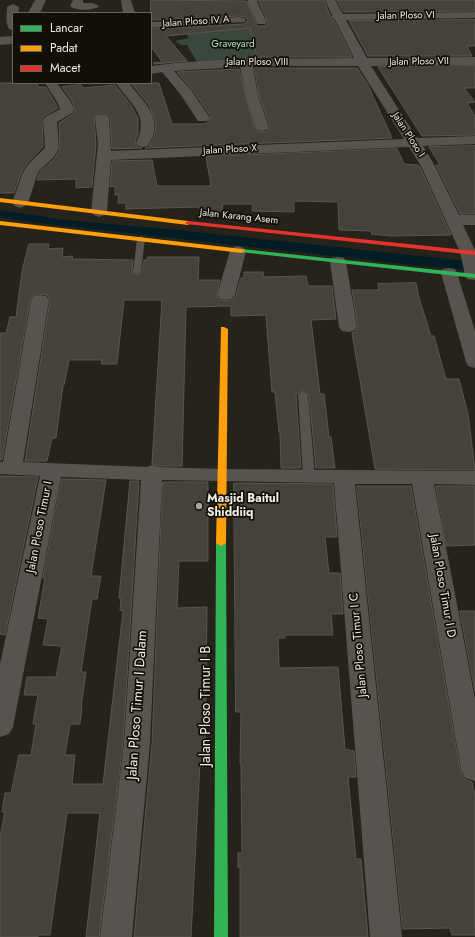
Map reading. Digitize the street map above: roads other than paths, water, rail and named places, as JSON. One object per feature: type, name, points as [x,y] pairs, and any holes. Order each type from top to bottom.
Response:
[{"type":"main road","name":"Jalan Karang Asem","points":[[0,200],[99,212],[158,230],[238,251],[474,275]]},
{"type":"main road","name":"Jalan Karang Asem","points":[[0,223],[141,239],[158,230],[471,253]]},
{"type":"main road","name":"Jalan Ploso Timur I B","points":[[221,937],[221,476],[224,329]]},
{"type":"street","points":[[34,12],[41,0]]},
{"type":"street","points":[[78,0],[76,6],[94,6]]},
{"type":"street","points":[[126,0],[129,12]]},
{"type":"street","points":[[253,0],[252,2],[262,22]]},
{"type":"street","name":"Jalan Ploso I","points":[[330,0],[337,17],[363,63],[428,166],[453,220],[471,253],[474,275]]},
{"type":"street","points":[[13,12],[14,7]]},
{"type":"street","name":"Jalan Ploso VI","points":[[337,17],[428,12],[475,15]]},
{"type":"street","name":"Jalan Ploso IV A","points":[[152,25],[240,20]]},
{"type":"street","points":[[0,41],[12,40]]},
{"type":"street","name":"Jalan Ploso VII","points":[[363,63],[475,61]]},
{"type":"street","points":[[246,63],[252,96],[262,127]]},
{"type":"street","name":"Jalan Ploso VIII","points":[[152,70],[196,64],[363,63]]},
{"type":"street","points":[[165,68],[186,93],[203,118]]},
{"type":"street","points":[[20,203],[32,169],[49,154],[52,148],[50,120],[67,110],[55,84]]},
{"type":"street","points":[[123,84],[148,117],[148,133],[143,143]]},
{"type":"street","points":[[99,212],[104,156],[102,118]]},
{"type":"street","name":"Jalan Ploso X","points":[[104,156],[475,140]]},
{"type":"street","points":[[453,220],[475,220]]},
{"type":"street","points":[[226,295],[238,251]]},
{"type":"street","points":[[338,262],[348,327]]},
{"type":"street","points":[[448,273],[475,362]]},
{"type":"street","points":[[40,300],[6,468],[52,469]]},
{"type":"street","name":"Jalan Ploso Timur I","points":[[0,727],[52,469],[221,476]]},
{"type":"street","name":"Jalan Ploso Timur I Dalam","points":[[116,937],[137,743],[152,472]]},
{"type":"street","points":[[221,476],[475,478]]},
{"type":"street","name":"Jalan Ploso Timur I C","points":[[344,476],[386,937]]},
{"type":"street","name":"Jalan Ploso Timur I D","points":[[422,478],[475,770]]},
{"type":"lane","points":[[137,272],[141,239]]},
{"type":"lane","points":[[303,394],[309,476]]},
{"type":"water","points":[[0,210],[65,220],[178,230],[475,262],[475,271],[47,224],[0,217]]},
{"type":"place","name":"Masjid Baitul Shiddiiq","points":[[199,506]]},
{"type":"park label","name":"Graveyard","points":[[233,45]]}]
